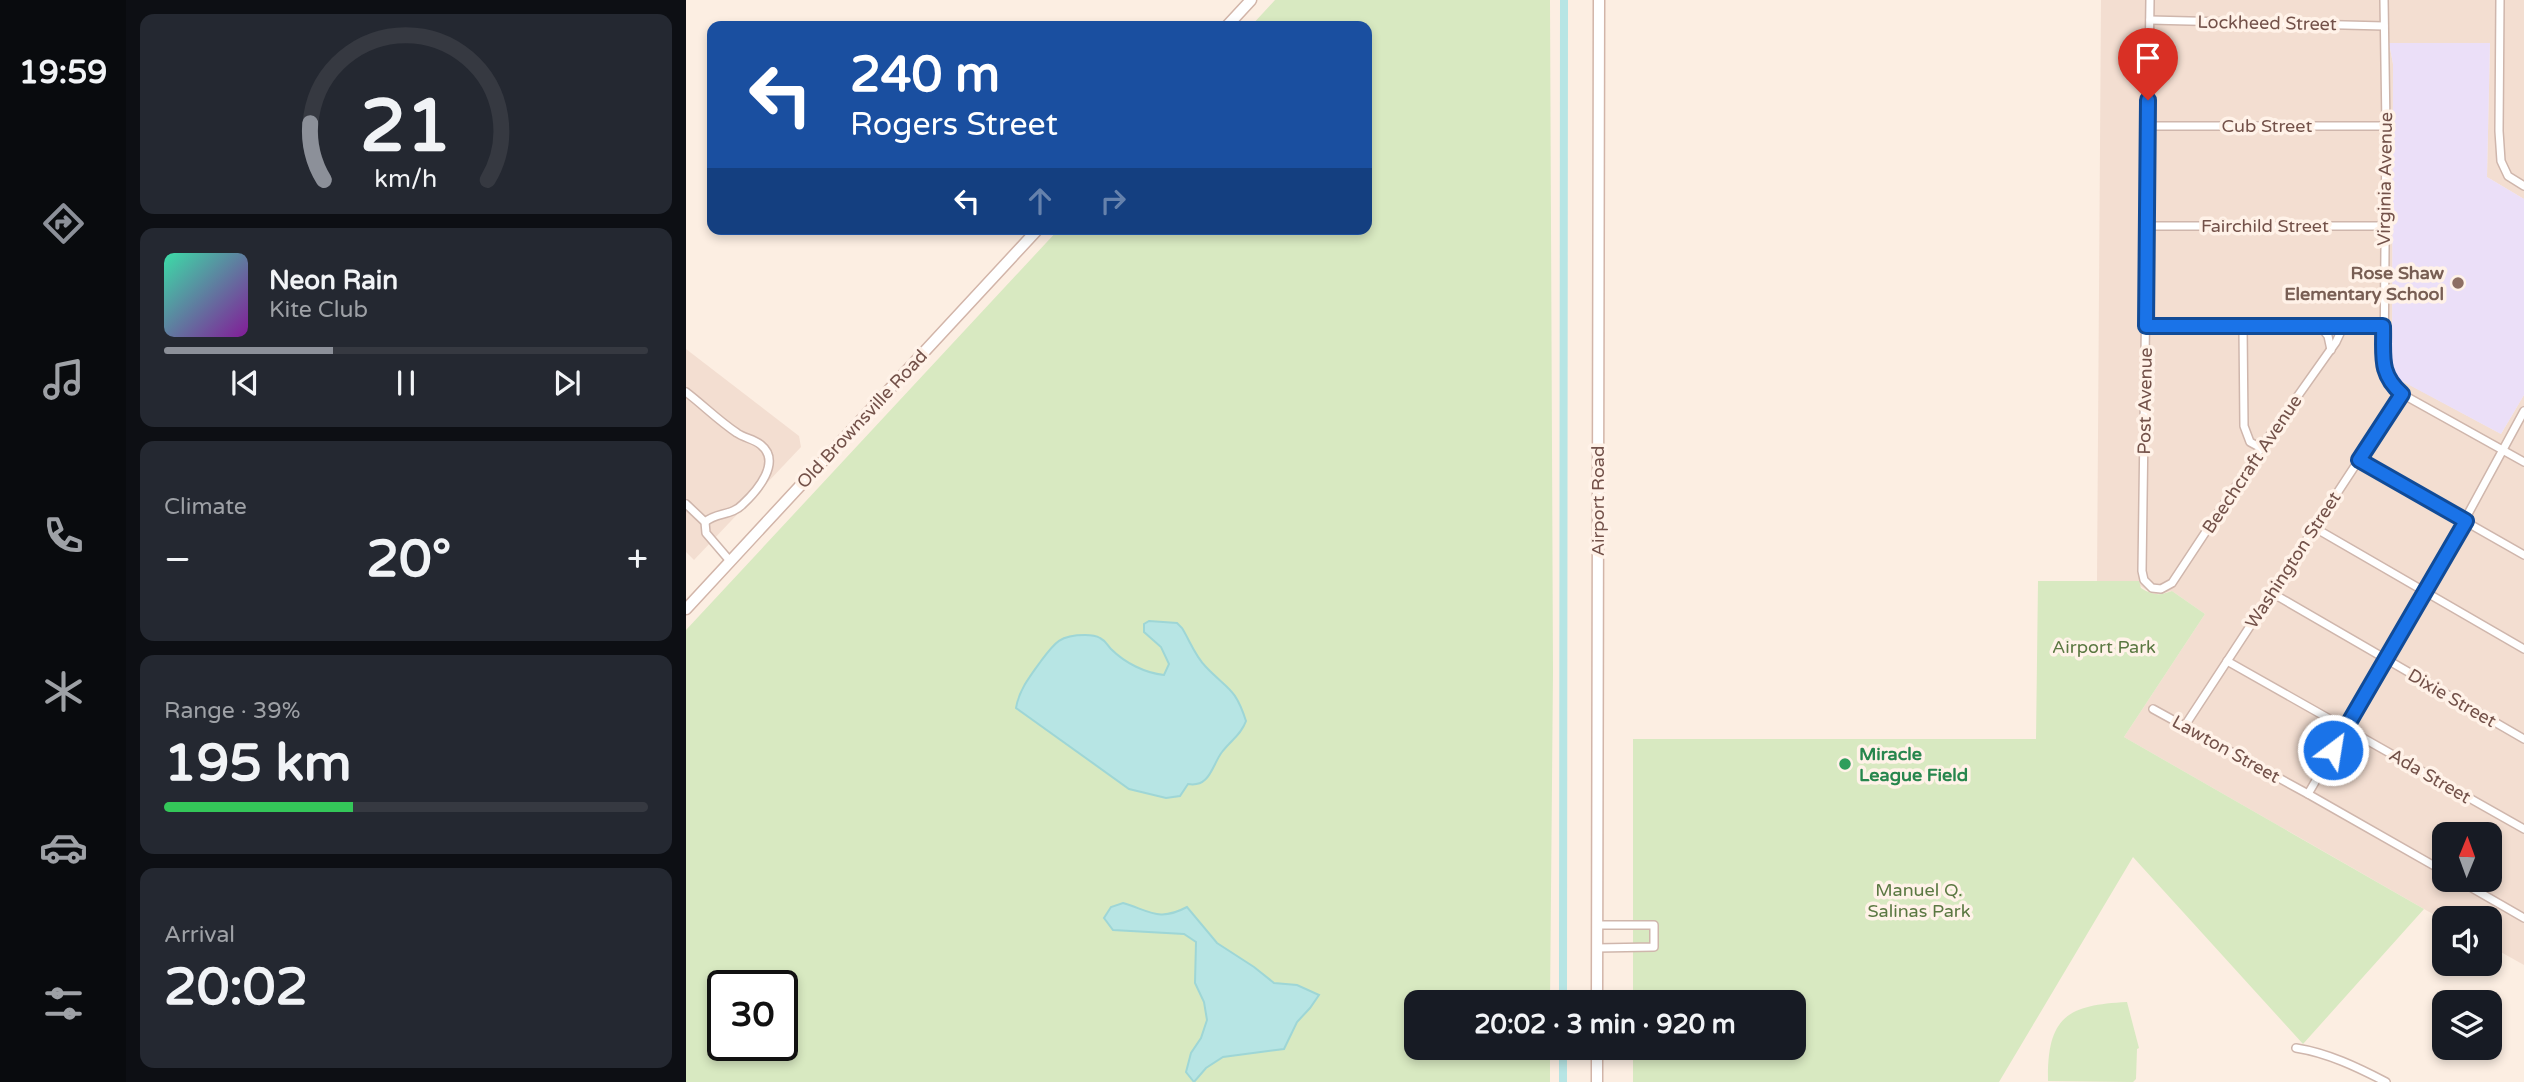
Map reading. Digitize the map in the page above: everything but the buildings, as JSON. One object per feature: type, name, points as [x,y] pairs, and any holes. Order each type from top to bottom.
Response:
[{"type":"street","points":[[1232,21],[1251,0]]},
{"type":"street","name":"Airport Road","points":[[1597,990],[1599,0]]},
{"type":"street","name":"Post Avenue","points":[[2150,0],[2142,571],[2144,580],[2152,589]]},
{"type":"street","name":"Virginia Avenue","points":[[2384,0],[2384,370],[2391,384],[2402,394]]},
{"type":"street","points":[[2500,0],[2501,161],[2508,176],[2524,186]]},
{"type":"street","name":"Lockheed Street","points":[[2150,20],[2384,26]]},
{"type":"street","name":"Cub Street","points":[[2148,126],[2386,126]]},
{"type":"street","name":"Fairchild Street","points":[[2146,226],[2385,226]]},
{"type":"street","name":"Old Brownsville Road","points":[[686,609],[1032,235]]},
{"type":"street","points":[[2146,326],[2383,326]]},
{"type":"street","points":[[2243,327],[2245,435],[2250,442],[2261,448]]},
{"type":"street","points":[[2321,327],[2329,336],[2330,350]]},
{"type":"street","name":"Beechcraft Avenue","points":[[2152,589],[2161,589],[2172,583],[2343,327]]},
{"type":"street","points":[[686,392],[737,433],[758,442],[765,448],[768,458],[765,479],[741,507],[727,514],[712,516],[705,522]]},
{"type":"street","points":[[2402,394],[2524,462]]},
{"type":"street","name":"Washington Street","points":[[2184,727],[2402,394]]},
{"type":"street","points":[[2308,794],[2466,521],[2524,411]]},
{"type":"street","points":[[2359,460],[2524,555]]},
{"type":"street","points":[[686,504],[705,522],[706,533],[730,561]]},
{"type":"street","points":[[2315,527],[2524,649]]},
{"type":"street","name":"Dixie Street","points":[[2272,593],[2524,739]]},
{"type":"street","name":"Ada Street","points":[[2227,661],[2524,829]]},
{"type":"street","name":"Lawton Street","points":[[2153,709],[2432,865]]},
{"type":"street","points":[[2479,892],[2524,918]]},
{"type":"street","points":[[1597,925],[1654,925],[1654,947],[1597,948]]},
{"type":"street","points":[[2296,1048],[2312,1050],[2340,1060],[2386,1082]]},
{"type":"street","points":[[1597,1060],[1597,1082]]},
{"type":"shaded area","points":[[2101,0],[2524,0],[2524,199],[2487,177],[2490,43],[2389,43],[2393,64],[2392,367],[2397,378],[2501,434],[2524,395],[2524,965],[2502,953],[2502,906],[2432,906],[2432,914],[2124,737],[2205,614],[2172,591],[2154,595],[2139,585],[2097,581]]},
{"type":"shaded area","name":"Rose Shaw Elementary School","points":[[2389,43],[2490,43],[2487,177],[2524,199],[2524,395],[2501,434],[2396,378],[2392,367],[2393,64]]},
{"type":"shaded area","points":[[686,349],[799,436],[801,447],[694,560],[686,552]]},
{"type":"green space","points":[[1275,0],[1550,0],[1553,672],[1550,990],[1404,990],[1404,1060],[1550,1060],[1550,1082],[686,1082],[686,630],[1053,235],[1372,235],[1372,21],[1256,21]]},
{"type":"green space","name":"Manuel Q. Salinas Park","points":[[2038,581],[2139,581],[2141,588],[2152,593],[2172,591],[2205,614],[2124,737],[2424,909],[2303,1044],[2133,857],[1999,1082],[1633,1082],[1633,1060],[1806,1060],[1806,990],[1633,990],[1633,739],[2036,739]]},
{"type":"green space","points":[[2127,1002],[2139,1048],[2136,1079],[2133,1082],[2048,1081],[2051,1042],[2065,1019],[2075,1011],[2089,1007]]},
{"type":"water","points":[[1149,621],[1177,623],[1182,628],[1202,663],[1234,695],[1246,721],[1239,734],[1222,752],[1206,779],[1201,783],[1188,784],[1180,796],[1166,798],[1129,789],[1016,708],[1026,683],[1046,654],[1054,644],[1070,636],[1098,637],[1129,663],[1164,675],[1169,664],[1161,647],[1144,632],[1144,624]]},
{"type":"water","points":[[1123,903],[1155,914],[1169,914],[1187,907],[1217,943],[1274,983],[1297,985],[1319,995],[1297,1022],[1284,1049],[1223,1057],[1206,1068],[1194,1082],[1186,1072],[1191,1053],[1201,1038],[1207,1020],[1204,1002],[1195,983],[1196,942],[1184,934],[1113,930],[1104,918],[1111,907]]},
{"type":"waterway","points":[[1563,990],[1564,0]]},
{"type":"waterway","points":[[1563,1060],[1563,1082]]},
{"type":"place","name":"Rose Shaw Elementary School","points":[[2458,283]]},
{"type":"place","name":"Miracle League Field","points":[[1845,764]]},
{"type":"route","points":[[2148,100],[2146,326],[2383,326],[2384,370],[2391,384],[2402,394],[2359,460],[2466,521],[2333,750]]},
{"type":"park label","name":"Airport Park","points":[[2104,647]]}]
